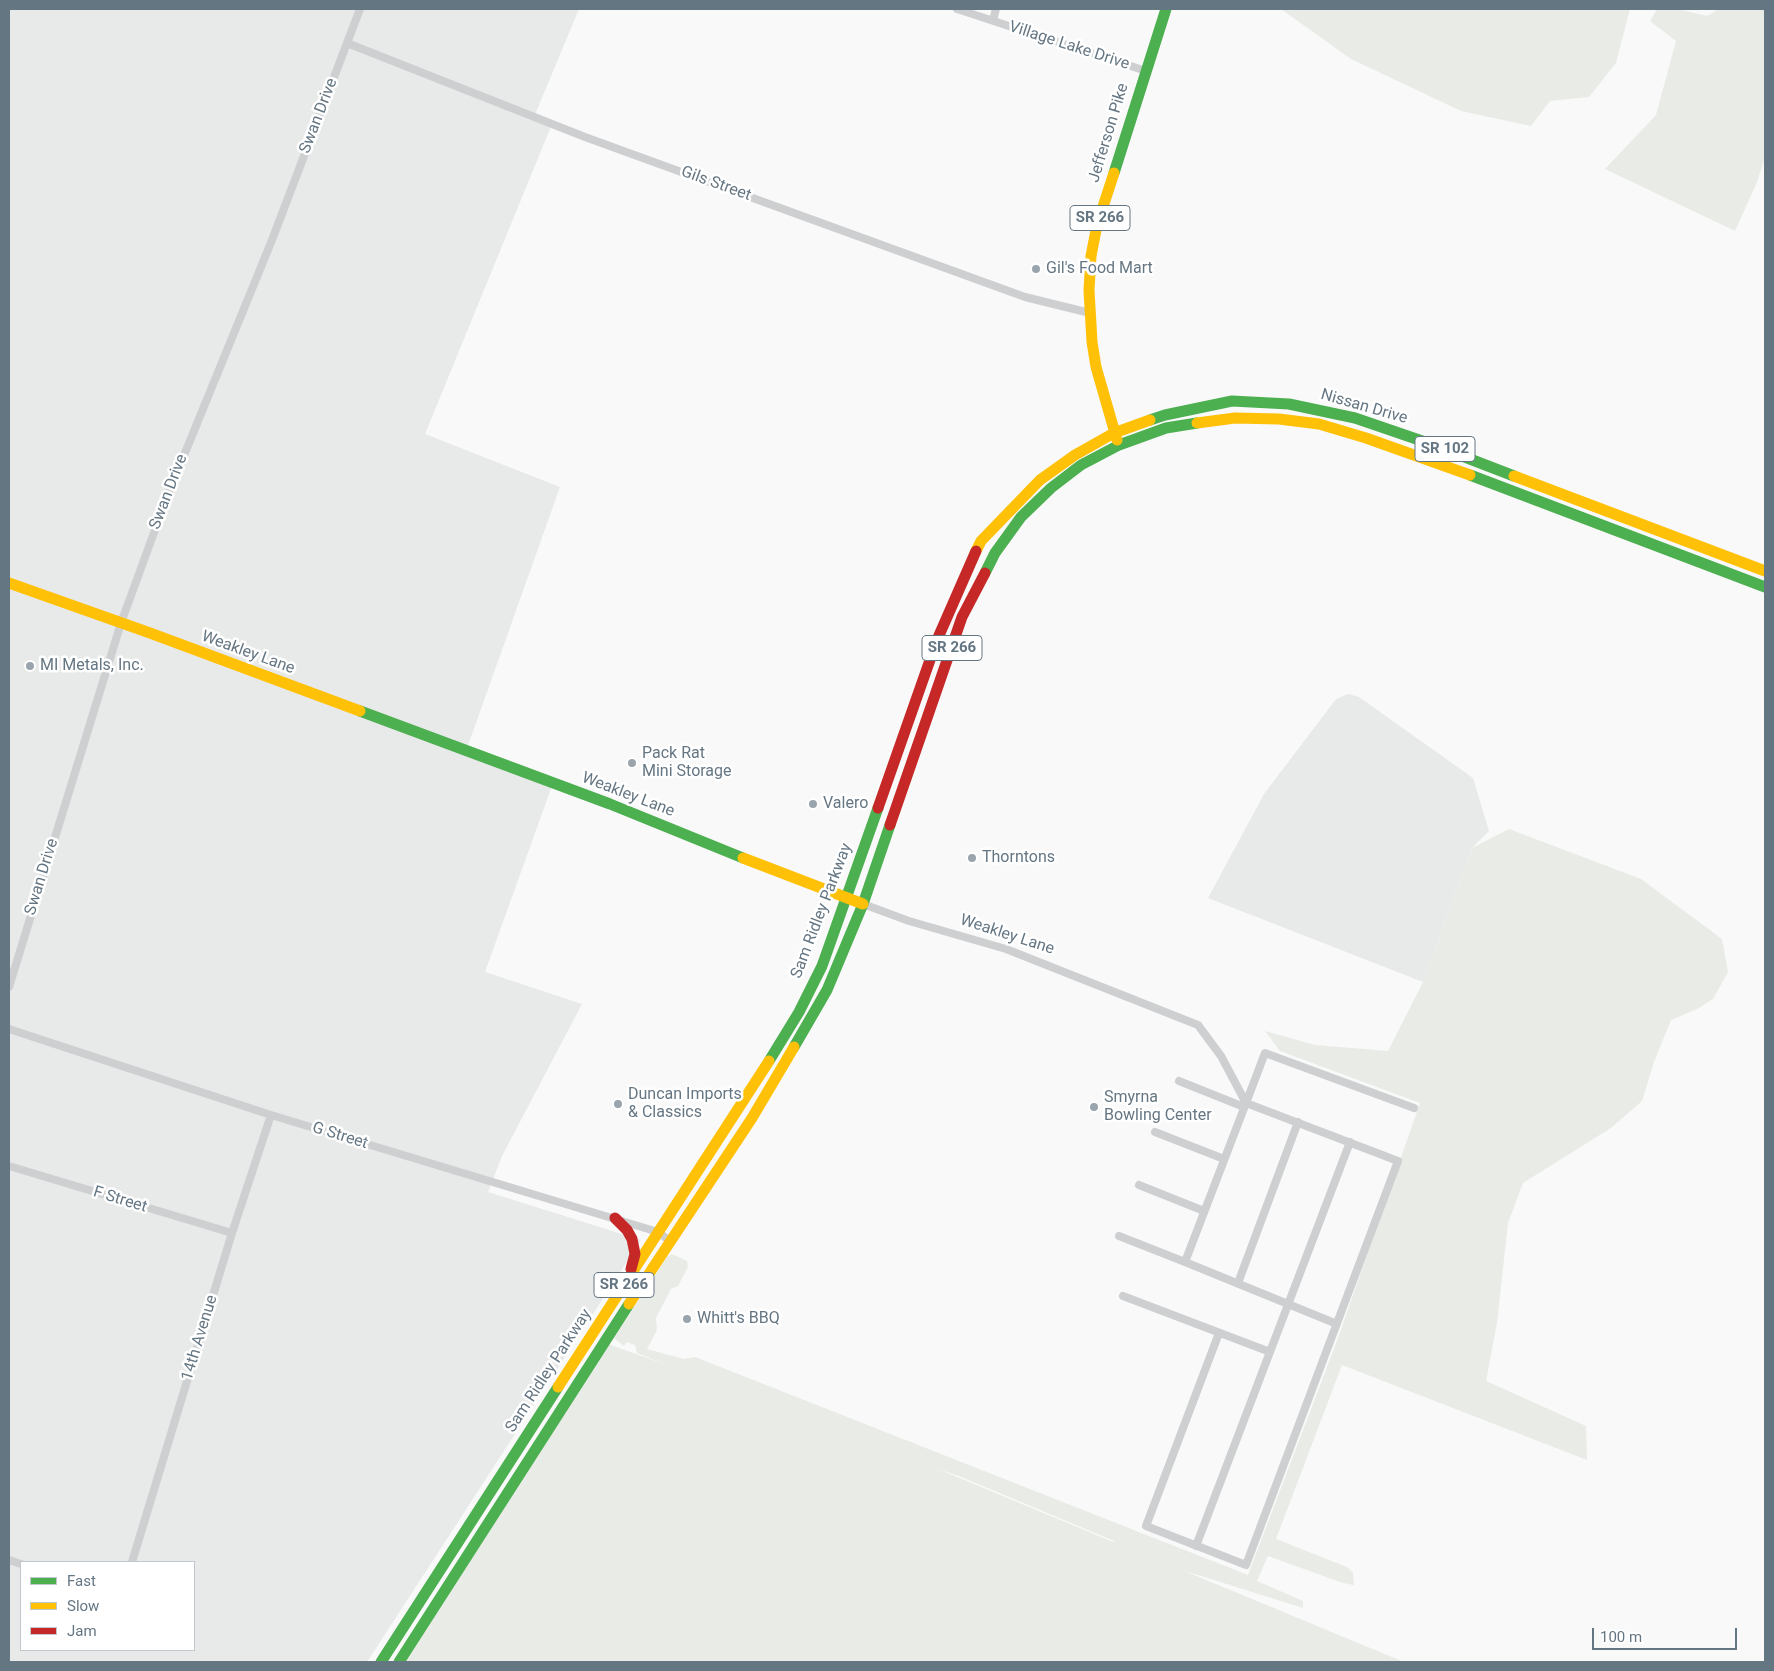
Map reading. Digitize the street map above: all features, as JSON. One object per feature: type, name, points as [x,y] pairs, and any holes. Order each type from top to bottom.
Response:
[{"type":"main road","name":"Jefferson Pike","points":[[1119,445],[1096,366],[1092,342],[1090,314],[1091,256],[1097,225],[1166,9]]},
{"type":"main road","name":"Nissan Drive","points":[[1114,433],[1165,415],[1232,401],[1289,404],[1355,418],[1431,444],[1765,571]]},
{"type":"main road","name":"Nissan Drive","points":[[1119,445],[1166,428],[1235,418],[1279,419],[1319,424],[1431,460],[1765,587]]},
{"type":"main road","name":"Sam Ridley Parkway","points":[[381,1662],[770,1060],[799,1012],[822,966],[937,640],[981,541],[1040,480],[1075,454],[1114,433]]},
{"type":"main road","name":"Sam Ridley Parkway","points":[[399,1662],[670,1241],[752,1118],[796,1046],[827,990],[863,904],[962,617],[995,553],[1021,517],[1051,488],[1081,465],[1119,445]]},
{"type":"main road","name":"Weakley Lane","points":[[9,583],[610,804],[784,875],[863,904]]},
{"type":"main road","points":[[615,1218],[627,1230],[632,1239],[635,1254],[628,1278]]},
{"type":"street","name":"Swan Drive","points":[[9,987],[121,623],[166,498],[272,240],[360,9]]},
{"type":"street","name":"Village Lake Drive","points":[[957,9],[1146,71]]},
{"type":"street","name":"Village Lake Drive","points":[[993,20],[996,9]]},
{"type":"street","name":"Gils Street","points":[[347,43],[585,137],[1025,296],[1090,314]]},
{"type":"street","name":"Weakley Lane","points":[[863,904],[909,922],[1006,949],[1198,1025],[1221,1056],[1245,1105]]},
{"type":"street","name":"G Street","points":[[9,1029],[271,1115],[472,1177],[615,1218],[658,1232],[670,1241]]},
{"type":"street","points":[[1185,1262],[1265,1053],[1414,1108]]},
{"type":"street","points":[[1178,1081],[1298,1122],[1398,1160],[1246,1564],[1146,1526],[1219,1333]]},
{"type":"street","name":"14th Avenue","points":[[132,1561],[232,1233],[271,1115]]},
{"type":"street","points":[[1238,1284],[1298,1122]]},
{"type":"street","points":[[1156,1132],[1224,1159]]},
{"type":"street","points":[[1196,1546],[1350,1142]]},
{"type":"street","name":"F Street","points":[[9,1166],[232,1233]]},
{"type":"street","points":[[1139,1185],[1204,1211]]},
{"type":"street","points":[[1119,1236],[1337,1324]]},
{"type":"street","points":[[1123,1296],[1270,1352]]},
{"type":"shaded area","points":[[9,9],[579,9],[534,117],[552,124],[425,434],[560,487],[466,751],[553,783],[485,972],[582,1004],[502,1156],[488,1192],[641,1240],[367,1662],[9,1662]]},
{"type":"shaded area","points":[[1281,9],[1630,9],[1616,63],[1589,97],[1550,101],[1531,126],[1461,111],[1351,59]]},
{"type":"shaded area","points":[[1657,9],[1677,9],[1707,16],[1719,9],[1765,9],[1765,157],[1757,182],[1735,231],[1605,169],[1656,115],[1676,41],[1650,21]]},
{"type":"shaded area","points":[[1348,694],[1359,697],[1473,778],[1489,831],[1472,848],[1423,982],[1208,898],[1264,794],[1336,699]]},
{"type":"shaded area","points":[[1509,829],[1641,879],[1722,939],[1728,972],[1713,999],[1697,1009],[1671,1020],[1654,1062],[1642,1101],[1611,1128],[1523,1183],[1508,1223],[1497,1323],[1486,1381],[1586,1426],[1587,1460],[1342,1365],[1276,1539],[1347,1567],[1353,1573],[1354,1585],[1343,1583],[1268,1556],[1257,1581],[1303,1601],[1303,1608],[1182,1570],[1404,1662],[406,1662],[608,1344],[667,1365],[637,1353],[635,1345],[627,1342],[624,1346],[614,1338],[667,1257],[672,1254],[687,1261],[688,1267],[678,1286],[671,1289],[656,1318],[657,1330],[647,1349],[684,1359],[695,1357],[1248,1575],[1338,1338],[1420,1103],[1280,1051],[1265,1031],[1315,1045],[1388,1051],[1423,982],[1472,848]],"holes":[[[938,1469],[959,1476],[1114,1541]]]},
{"type":"traffic: fast","points":[[1114,173],[1166,9]]},
{"type":"traffic: fast","points":[[1150,420],[1232,401],[1289,404],[1355,418],[1431,444],[1514,476]]},
{"type":"traffic: fast","points":[[985,573],[995,553],[1021,517],[1051,488],[1081,465],[1119,445],[1166,428],[1197,423]]},
{"type":"traffic: fast","points":[[1470,475],[1765,587]]},
{"type":"traffic: fast","points":[[360,711],[610,804],[743,858]]},
{"type":"traffic: fast","points":[[769,1061],[799,1012],[822,966],[878,808]]},
{"type":"traffic: fast","points":[[794,1047],[827,990],[863,904],[890,825]]},
{"type":"traffic: fast","points":[[399,1662],[629,1304]]},
{"type":"traffic: fast","points":[[381,1662],[558,1387]]},
{"type":"traffic: slow","points":[[1114,173],[1097,225],[1091,256],[1089,290],[1092,342],[1096,367],[1117,440]]},
{"type":"traffic: slow","points":[[1197,423],[1235,418],[1279,419],[1319,424],[1366,438],[1470,475]]},
{"type":"traffic: slow","points":[[976,551],[981,541],[1040,480],[1075,455],[1114,433],[1150,420]]},
{"type":"traffic: slow","points":[[1514,476],[1765,571]]},
{"type":"traffic: slow","points":[[9,583],[360,711]]},
{"type":"traffic: slow","points":[[743,858],[863,904]]},
{"type":"traffic: slow","points":[[629,1304],[752,1118],[794,1047]]},
{"type":"traffic: slow","points":[[558,1387],[769,1061]]},
{"type":"traffic: jam","points":[[878,808],[937,640],[976,551]]},
{"type":"traffic: jam","points":[[890,825],[962,617],[985,573]]},
{"type":"traffic: jam","points":[[615,1218],[627,1230],[632,1239],[635,1254],[631,1269]]},
{"type":"place","name":"Gil's Food Mart","points":[[1036,269]]},
{"type":"place","name":"MI Metals, Inc.","points":[[30,666]]},
{"type":"place","name":"Pack Rat Mini Storage","points":[[632,763]]},
{"type":"place","name":"Valero","points":[[813,804]]},
{"type":"place","name":"Thorntons","points":[[972,858]]},
{"type":"place","name":"Duncan Imports & Classics","points":[[618,1104]]},
{"type":"place","name":"Smyrna Bowling Center","points":[[1094,1107]]},
{"type":"place","name":"Whitt's BBQ","points":[[687,1319]]}]
